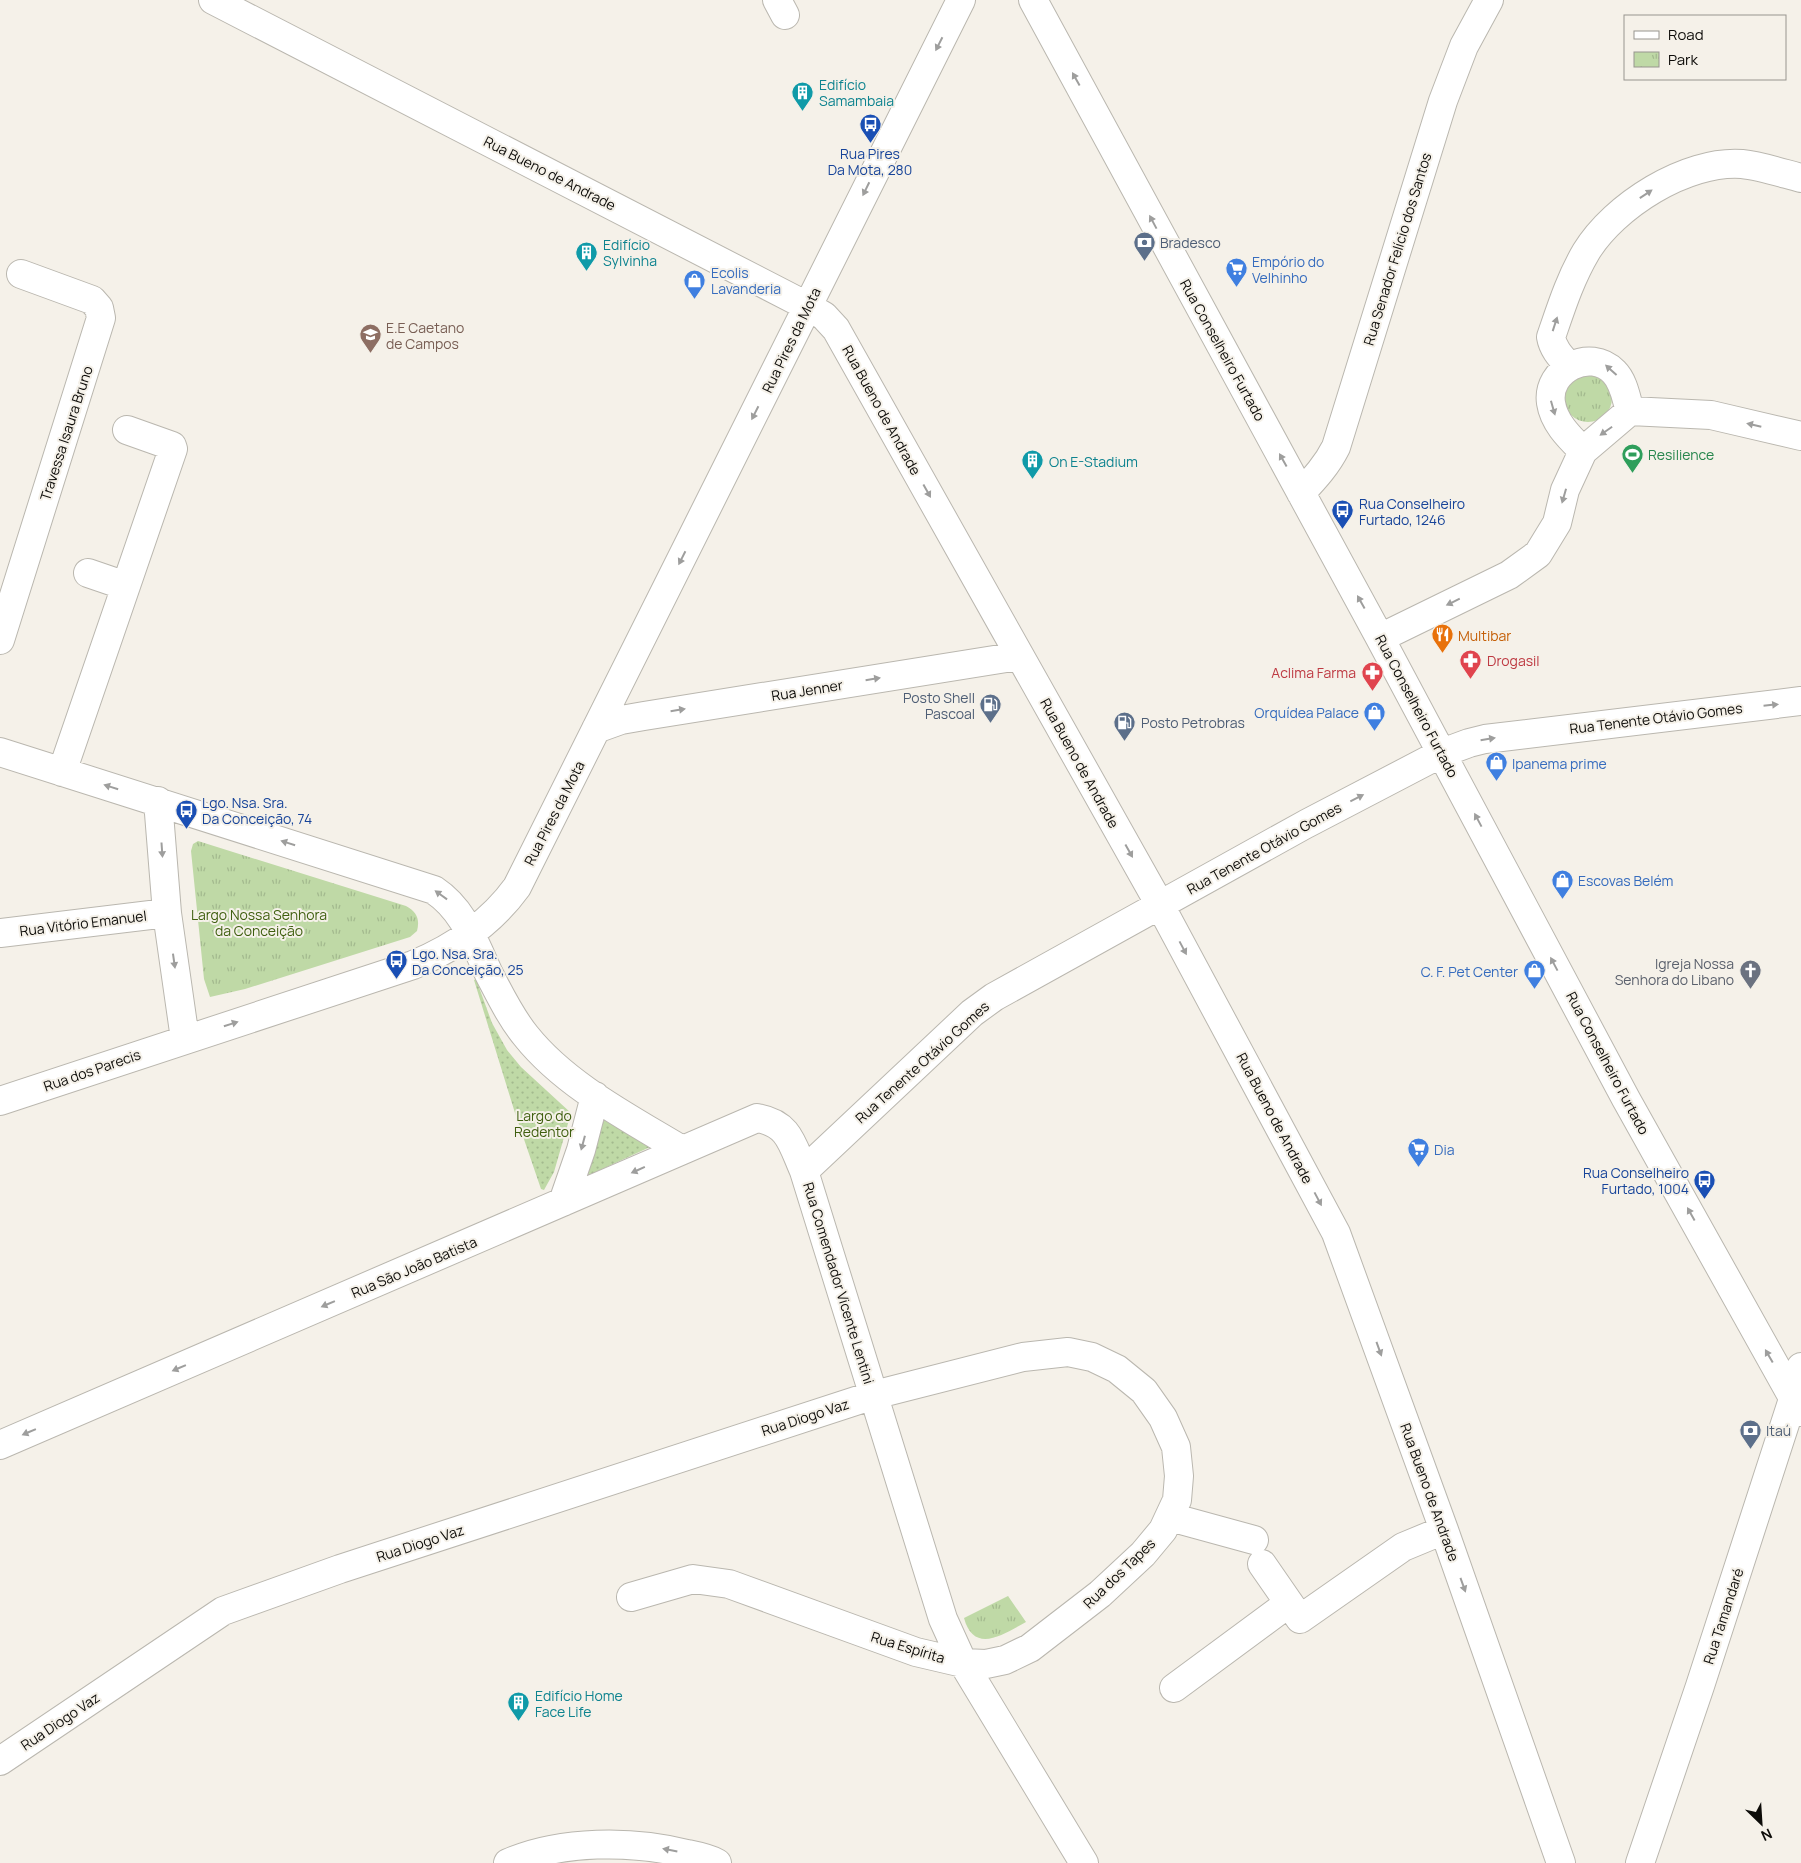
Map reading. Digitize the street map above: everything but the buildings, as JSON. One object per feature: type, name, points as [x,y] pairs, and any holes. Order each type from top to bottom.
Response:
[{"type":"street","name":"Rua Bueno de Andrade","points":[[213,0],[807,306],[824,316],[836,329],[1160,905],[1336,1233],[1444,1530],[1561,1863]]},
{"type":"street","name":"Rua Pires da Mota","points":[[471,933],[504,905],[516,886],[621,680],[960,0]]},
{"type":"street","name":"Rua Conselheiro Furtado","points":[[1033,0],[1380,638],[1626,1099],[1797,1405]]},
{"type":"street","name":"Rua Senador Felício dos Santos","points":[[1301,492],[1321,472],[1336,447],[1443,102],[1464,46],[1488,0]]},
{"type":"street","points":[[1569,366],[1556,351],[1551,337],[1566,291],[1587,251],[1614,218],[1649,192],[1681,174],[1713,165],[1742,164],[1801,178]]},
{"type":"street","name":"Travessa Isaura Bruno","points":[[0,640],[101,318],[99,308],[92,300],[21,274]]},
{"type":"street","points":[[1583,451],[1560,424],[1551,404],[1550,393],[1560,373],[1569,366],[1580,362],[1592,361],[1604,364],[1621,381],[1630,411]]},
{"type":"street","points":[[1380,638],[1509,574],[1538,554],[1557,523],[1565,490],[1583,451],[1630,411],[1711,415],[1801,436]]},
{"type":"street","points":[[62,772],[173,448],[127,430]]},
{"type":"street","points":[[88,573],[126,586]]},
{"type":"street","name":"Rua Jenner","points":[[596,729],[621,720],[644,716],[1019,656]]},
{"type":"street","points":[[621,680],[630,699],[644,716]]},
{"type":"street","name":"Rua Tenente Otávio Gomes","points":[[804,1171],[982,1005],[1018,983],[1306,824],[1442,753],[1485,739],[1801,701]]},
{"type":"street","points":[[0,752],[434,890],[456,908],[471,933],[502,998],[525,1035],[555,1066],[595,1096],[682,1150]]},
{"type":"street","points":[[158,801],[167,913],[185,1039],[413,965],[430,958],[471,933]]},
{"type":"street","name":"Rua Vitório Emanuel","points":[[0,933],[167,913]]},
{"type":"street","name":"Rua dos Parecis","points":[[0,1101],[185,1039]]},
{"type":"street","points":[[563,1202],[581,1150],[595,1096]]},
{"type":"street","name":"Rua São João Batista","points":[[0,1445],[757,1118],[779,1124],[790,1140],[804,1171]]},
{"type":"street","name":"Rua Comendador Vicente Lentini","points":[[804,1171],[874,1395]]},
{"type":"street","name":"Rua dos Tapes","points":[[874,1395],[1023,1357],[1068,1352],[1092,1357],[1117,1369],[1144,1391],[1163,1418],[1176,1447],[1180,1476],[1177,1500],[1163,1530],[1143,1554],[1100,1594],[1030,1648],[1005,1660],[986,1664],[962,1663]]},
{"type":"street","name":"Rua Tamandaré","points":[[1640,1863],[1797,1405],[1801,1368]]},
{"type":"street","points":[[874,1395],[943,1619],[962,1663]]},
{"type":"street","name":"Rua Diogo Vaz","points":[[0,1761],[223,1611],[350,1566],[874,1395]]},
{"type":"street","points":[[1170,1517],[1258,1552],[1300,1619],[1403,1547],[1444,1530]]},
{"type":"street","name":"Rua Espírita","points":[[632,1596],[693,1579],[729,1584],[916,1652],[962,1663],[1084,1863]]},
{"type":"street","points":[[1174,1688],[1289,1603]]},
{"type":"street","points":[[508,1863],[522,1856],[564,1848],[607,1844],[673,1850],[717,1863]]},
{"type":"green space","points":[[1583,374],[1593,374],[1605,381],[1612,393],[1612,403],[1605,415],[1593,422],[1583,422],[1575,418],[1568,411],[1564,403],[1564,393],[1568,385],[1575,378]]},
{"type":"green space","name":"Largo Nossa Senhora da Conceição","points":[[198,841],[406,906],[417,916],[417,931],[410,937],[245,989],[210,997],[204,979],[191,851],[193,844]]},
{"type":"green space","name":"Largo do Redentor","points":[[476,979],[492,1023],[507,1050],[521,1067],[571,1113],[554,1172],[544,1190],[541,1189],[515,1113],[474,980]]},
{"type":"green space","name":"Largo do Redentor","points":[[604,1120],[650,1147],[585,1177]]},
{"type":"green space","points":[[1008,1596],[1026,1622],[999,1636],[982,1639],[975,1636],[964,1618]]},
{"type":"place","name":"Edifício Samambaia","points":[[803,111]]},
{"type":"place","name":"Rua Pires Da Mota, 280","points":[[870,144]]},
{"type":"place","name":"Bradesco","points":[[1144,261]]},
{"type":"place","name":"Edifício Sylvinha","points":[[587,271]]},
{"type":"place","name":"Empório do Velhinho","points":[[1236,288]]},
{"type":"place","name":"Ecolis Lavanderia","points":[[695,299]]},
{"type":"place","name":"E.E Caetano de Campos","points":[[370,354]]},
{"type":"place","name":"Resilience","points":[[1632,473]]},
{"type":"place","name":"On E-Stadium","points":[[1033,480]]},
{"type":"place","name":"Rua Conselheiro Furtado, 1246","points":[[1343,530]]},
{"type":"place","name":"Multibar","points":[[1442,654]]},
{"type":"place","name":"Drogasil","points":[[1471,679]]},
{"type":"place","name":"Aclima Farma","points":[[1372,691]]},
{"type":"place","name":"Posto Shell Pascoal","points":[[991,724]]},
{"type":"place","name":"Orquídea Palace","points":[[1375,731]]},
{"type":"place","name":"Posto Petrobras","points":[[1125,741]]},
{"type":"place","name":"Ipanema prime","points":[[1496,782]]},
{"type":"place","name":"Lgo. Nsa. Sra. Da Conceição, 74","points":[[186,829]]},
{"type":"place","name":"Escovas Belém","points":[[1562,899]]},
{"type":"place","name":"Lgo. Nsa. Sra. Da Conceição, 25","points":[[396,980]]},
{"type":"place","name":"C. F. Pet Center","points":[[1534,990]]},
{"type":"place","name":"Igreja Nossa Senhora do Libano","points":[[1750,990]]},
{"type":"place","name":"Dia","points":[[1418,1168]]},
{"type":"place","name":"Rua Conselheiro Furtado, 1004","points":[[1705,1199]]},
{"type":"place","name":"Itaú","points":[[1750,1449]]},
{"type":"place","name":"Edifício Home Face Life","points":[[519,1722]]}]
